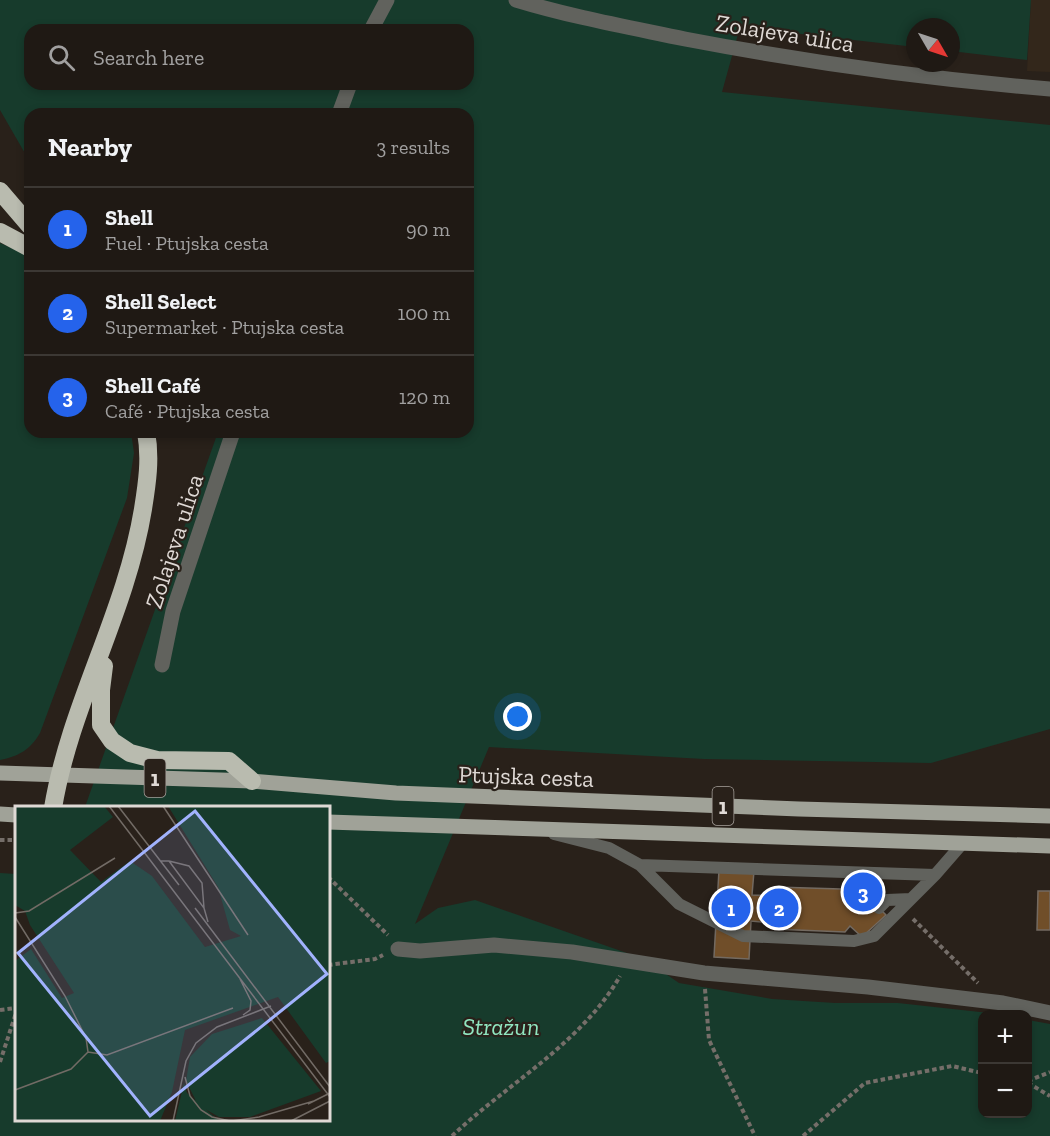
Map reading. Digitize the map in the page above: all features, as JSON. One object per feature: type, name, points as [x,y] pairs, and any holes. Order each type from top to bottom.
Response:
[{"type":"highway","points":[[0,190],[24,219]]},
{"type":"highway","points":[[0,232],[24,245]]},
{"type":"highway","points":[[53,806],[58,775],[108,635],[138,541],[146,491],[149,449],[147,438]]},
{"type":"highway","points":[[108,635],[101,690],[101,725],[112,741],[130,753],[157,760],[229,761],[252,781]]},
{"type":"main road","name":"Ptujska cesta","points":[[0,773],[252,781],[408,793],[799,809],[1050,816]]},
{"type":"main road","points":[[0,814],[15,815]]},
{"type":"main road","name":"1","points":[[330,822],[1050,846]]},
{"type":"street","points":[[374,24],[387,0]]},
{"type":"street","name":"Zolajeva ulica","points":[[516,0],[570,16],[738,49],[876,70],[1050,89]]},
{"type":"street","points":[[341,108],[349,90]]},
{"type":"street","name":"Zolajeva ulica","points":[[162,665],[173,611],[231,438]]},
{"type":"street","points":[[395,943],[420,951],[494,945],[572,952],[704,973],[792,978],[996,1003],[1050,1013]]},
{"type":"lane","points":[[526,827],[609,848],[640,865],[679,904],[743,936],[854,941],[874,936],[962,844]]},
{"type":"lane","points":[[640,865],[935,874]]},
{"type":"lane","points":[[879,908],[887,900],[907,904]]},
{"type":"lane","points":[[842,939],[855,931]]},
{"type":"path","points":[[330,878],[395,943],[375,959],[330,965]]},
{"type":"path","points":[[907,904],[996,1003]]},
{"type":"path","points":[[452,1136],[544,1060],[607,999],[628,962]]},
{"type":"path","points":[[704,973],[709,1040],[755,1136]]},
{"type":"path","points":[[0,1010],[15,1008]]},
{"type":"path","points":[[0,1062],[15,1016]]},
{"type":"path","points":[[803,1136],[865,1083],[952,1066],[978,1072]]},
{"type":"path","points":[[1032,1080],[1050,1071]]},
{"type":"path","points":[[1032,1085],[1050,1096]]},
{"type":"shaded area","points":[[1031,0],[1050,0],[1050,72],[1027,71]]},
{"type":"green space","name":"Stražun","points":[[0,0],[1031,0],[1027,60],[960,52],[960,18],[906,18],[906,46],[740,27],[722,92],[1050,125],[1050,729],[931,763],[704,759],[489,747],[415,924],[438,908],[475,900],[644,959],[679,983],[772,999],[835,1003],[898,1003],[978,1012],[978,1118],[1032,1118],[1032,1021],[1050,1024],[1050,1136],[0,1136],[0,873],[15,874],[15,1121],[330,1121],[330,806],[85,806],[216,438],[474,438],[474,108],[24,108],[24,152],[0,110]]},
{"type":"green space","points":[[0,243],[24,253],[24,438],[132,438],[134,453],[127,498],[40,733],[23,751],[0,760]]},
{"type":"building","points":[[719,870],[754,871],[752,895],[775,896],[773,923],[751,921],[749,959],[714,957]]},
{"type":"building","points":[[858,879],[881,881],[881,891],[858,889]]},
{"type":"building","points":[[775,887],[874,890],[874,903],[886,915],[862,937],[850,926],[845,932],[773,929]]},
{"type":"building","points":[[1038,891],[1050,891],[1050,930],[1037,930]]},
{"type":"place","name":"Shell Café","points":[[863,892]]},
{"type":"place","name":"Shell","points":[[731,908]]},
{"type":"place","name":"Shell Select","points":[[779,908]]}]
